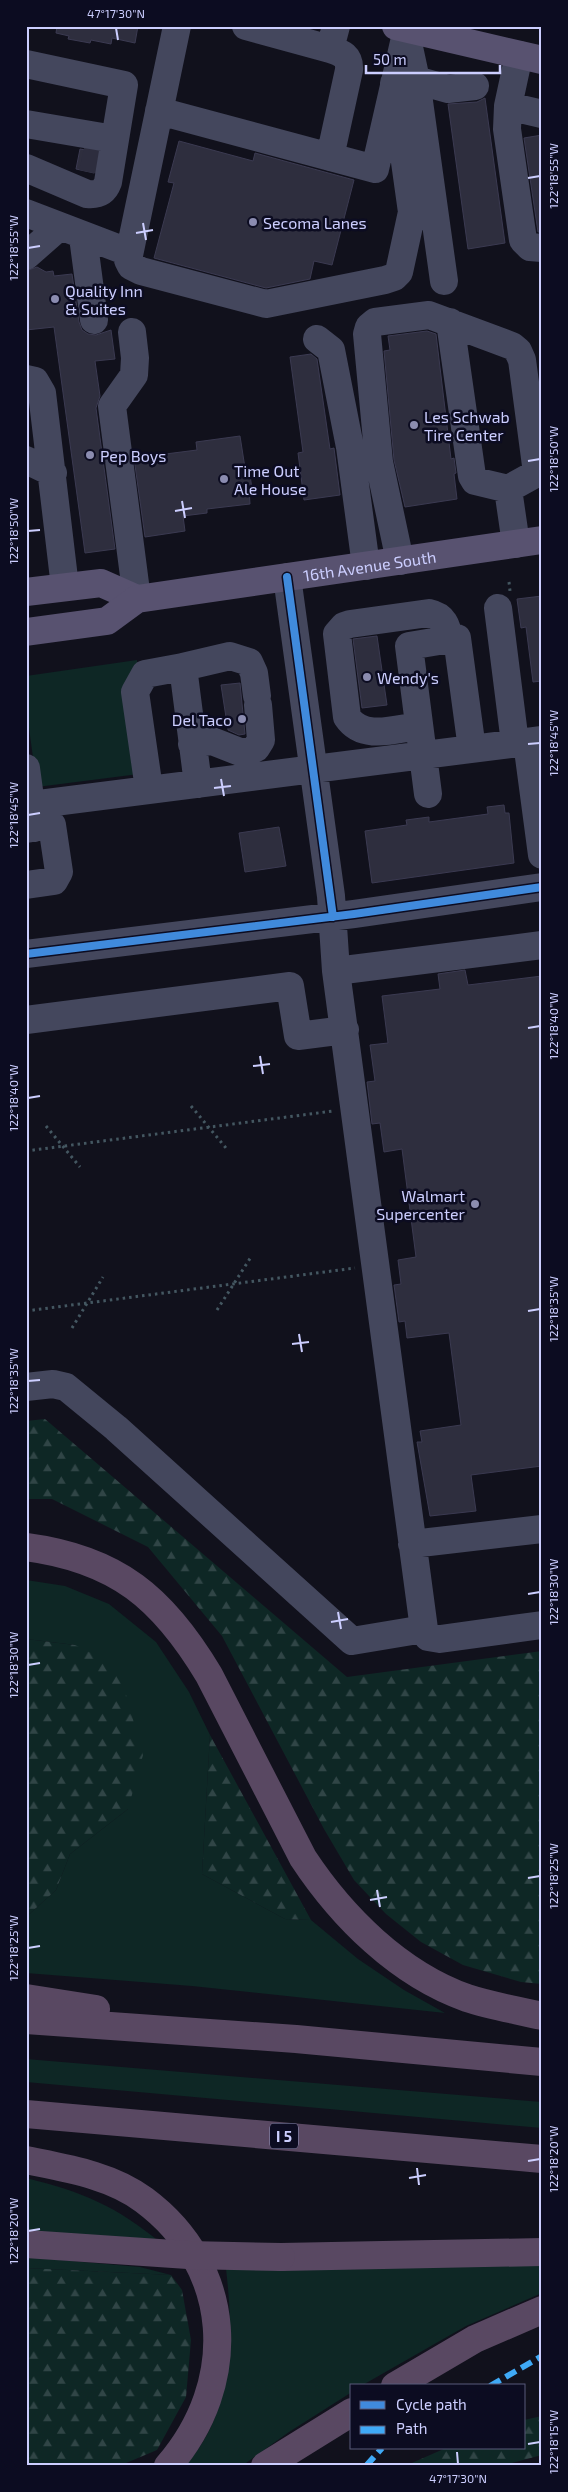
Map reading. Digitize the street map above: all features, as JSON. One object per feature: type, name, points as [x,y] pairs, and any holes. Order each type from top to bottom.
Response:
[{"type":"highway","points":[[26,1547],[49,1550],[99,1565],[147,1595],[162,1609],[194,1650],[209,1675],[303,1858],[319,1882],[358,1926],[388,1952],[448,1989],[490,2004],[542,2016]]},
{"type":"highway","points":[[26,1998],[296,2039]]},
{"type":"highway","points":[[26,2020],[296,2039],[542,2062]]},
{"type":"highway","name":"I 5","points":[[26,2114],[542,2159]]},
{"type":"highway","points":[[26,2160],[89,2175],[107,2181],[143,2199],[164,2217],[197,2259],[214,2304],[219,2331],[218,2362],[212,2390],[202,2416],[168,2466]]},
{"type":"highway","points":[[26,2244],[188,2256],[281,2257],[542,2252]]},
{"type":"highway","points":[[398,2384],[475,2339],[542,2310]]},
{"type":"highway","points":[[265,2466],[350,2413]]},
{"type":"main road","points":[[403,29],[530,57]]},
{"type":"main road","name":"16th Avenue South","points":[[26,632],[107,621],[137,599],[529,542]]},
{"type":"main road","points":[[26,592],[101,583],[137,599]]},
{"type":"street","points":[[177,26],[128,252],[129,263],[141,271],[266,304],[391,278],[399,272],[412,212],[403,29]]},
{"type":"street","points":[[246,26],[333,37],[349,61],[349,70],[330,157]]},
{"type":"street","points":[[530,57],[508,106],[507,129],[521,234],[527,245],[533,248],[542,248]]},
{"type":"street","points":[[26,64],[124,85],[99,140],[105,190],[93,194],[82,180],[26,168]]},
{"type":"street","points":[[158,111],[375,169],[405,82]]},
{"type":"street","points":[[405,82],[448,89],[476,86]]},
{"type":"street","points":[[405,82],[444,281]]},
{"type":"street","points":[[508,106],[542,114]]},
{"type":"street","points":[[26,124],[99,140]]},
{"type":"street","points":[[26,213],[71,232],[128,252]]},
{"type":"street","points":[[26,256],[71,232]]},
{"type":"street","points":[[71,232],[94,320]]},
{"type":"street","points":[[402,258],[440,254]]},
{"type":"street","points":[[400,561],[379,462],[367,334],[372,324],[380,321],[429,315],[450,322],[512,346],[520,353],[537,473],[508,489],[475,481],[472,476],[450,322]]},
{"type":"street","points":[[132,332],[135,358],[134,375],[112,406],[137,599]]},
{"type":"street","points":[[317,339],[331,350],[350,447],[366,566]]},
{"type":"street","points":[[26,378],[35,381],[42,392],[65,587]]},
{"type":"street","points":[[26,460],[52,473]]},
{"type":"street","points":[[508,489],[529,542]]},
{"type":"street","points":[[287,577],[332,917],[336,971],[424,1629],[428,1638],[440,1639],[542,1625]]},
{"type":"street","points":[[498,608],[528,742],[541,843]]},
{"type":"street","points":[[419,726],[371,732],[362,730],[350,722],[346,717],[337,634],[344,626],[350,624],[429,613],[440,618],[447,625],[448,639]]},
{"type":"street","points":[[428,794],[409,646],[457,638],[472,749]]},
{"type":"street","points":[[149,789],[135,692],[145,674],[230,656],[249,662],[254,673],[258,701],[261,740],[256,748],[247,752],[240,752],[212,741],[192,744]]},
{"type":"street","points":[[183,667],[198,784]]},
{"type":"street","points":[[31,821],[149,789],[528,742]]},
{"type":"street","points":[[26,768],[31,821]]},
{"type":"street","points":[[26,885],[54,881],[59,872],[52,826],[31,821]]},
{"type":"street","points":[[26,954],[332,917],[542,887]]},
{"type":"street","points":[[336,971],[542,945]]},
{"type":"street","points":[[26,1020],[290,986],[298,1036],[345,1030]]},
{"type":"street","points":[[26,1387],[52,1384],[66,1387],[116,1428],[352,1641],[424,1629]]},
{"type":"street","points":[[412,1544],[542,1529]]},
{"type":"path","points":[[191,1106],[226,1148]]},
{"type":"path","points":[[26,1151],[354,1108]]},
{"type":"path","points":[[46,1126],[80,1167]]},
{"type":"path","points":[[217,1310],[250,1257]]},
{"type":"path","points":[[26,1311],[375,1266]]},
{"type":"path","points":[[72,1328],[104,1277]]},
{"type":"green space","points":[[137,660],[139,774],[37,787],[26,706],[26,676]]},
{"type":"green space","points":[[45,1419],[347,1677],[542,1651],[542,1984],[521,1982],[463,1965],[421,1942],[386,1914],[354,1880],[324,1829],[222,1636],[148,1547],[52,1499],[26,1499],[26,1421]]},
{"type":"green space","points":[[26,1580],[65,1586],[109,1604],[156,1642],[189,1692],[210,1735],[202,1874],[285,1919],[311,1920],[358,1959],[404,1990],[445,2013],[192,1986],[26,1973],[26,1917],[56,1890],[70,1854],[128,1809],[75,1645],[26,1639]]},
{"type":"green space","points":[[26,1639],[75,1645],[118,1666],[143,1755],[128,1809],[70,1854],[56,1890],[26,1917]]},
{"type":"green space","points":[[210,1735],[311,1920],[285,1919],[202,1874]]},
{"type":"green space","points":[[26,2059],[542,2102],[542,2128],[26,2082]]},
{"type":"green space","points":[[26,2178],[65,2189],[98,2202],[129,2219],[161,2243],[26,2231]]},
{"type":"green space","points":[[26,2257],[140,2267],[171,2275],[26,2268]]},
{"type":"green space","points":[[542,2264],[542,2293],[466,2326],[364,2384],[350,2384],[350,2393],[289,2432],[242,2466],[185,2466],[201,2445],[213,2422],[222,2398],[227,2373],[230,2321],[226,2269]]},
{"type":"green space","points":[[26,2268],[171,2275],[182,2290],[191,2340],[186,2397],[157,2450],[119,2466],[26,2466]]},
{"type":"green space","points":[[542,2416],[542,2455],[501,2466],[405,2466],[441,2450],[526,2450],[526,2420]]},
{"type":"building","points":[[57,26],[138,26],[135,43],[112,38],[111,44],[91,40],[90,43],[68,39],[69,36],[56,33]]},
{"type":"building","points":[[485,98],[505,243],[468,249],[448,104],[477,102]]},
{"type":"building","points":[[542,135],[542,232],[538,232],[524,138]]},
{"type":"building","name":"Secoma Lanes","points":[[179,141],[253,161],[255,153],[354,180],[332,265],[314,261],[310,279],[266,288],[154,258],[174,183],[168,182]]},
{"type":"building","points":[[80,149],[97,152],[94,173],[76,169]]},
{"type":"building","name":"Pep Boys","points":[[37,267],[46,272],[53,271],[54,276],[72,274],[79,322],[82,330],[88,334],[96,335],[111,330],[115,359],[95,361],[100,396],[96,408],[115,549],[85,553],[54,327],[26,330],[26,271]]},
{"type":"building","name":"Les Schwab Tire Center","points":[[427,331],[436,334],[451,459],[454,458],[456,473],[454,474],[457,499],[405,507],[394,460],[384,351],[390,350],[388,336]]},
{"type":"building","points":[[311,354],[317,359],[330,449],[334,448],[340,495],[304,500],[298,453],[303,452],[290,357]]},
{"type":"building","points":[[240,436],[245,468],[249,468],[252,489],[249,489],[250,504],[207,509],[207,513],[183,516],[185,531],[145,537],[134,458],[197,450],[196,442]]},
{"type":"building","points":[[542,596],[542,681],[533,682],[526,627],[521,628],[517,599]]},
{"type":"building","name":"Wendy's","points":[[377,636],[387,705],[362,708],[353,639]]},
{"type":"building","points":[[240,683],[245,734],[239,735],[228,730],[221,685]]},
{"type":"building","points":[[504,805],[505,813],[509,813],[514,863],[372,883],[365,831],[407,825],[406,820],[429,817],[429,822],[488,814],[487,807]]},
{"type":"building","points":[[279,827],[286,866],[245,872],[239,833]]},
{"type":"building","name":"Walmart Supercenter","points":[[465,970],[468,985],[542,976],[542,1466],[471,1475],[476,1511],[430,1516],[417,1442],[422,1442],[420,1431],[461,1425],[449,1333],[407,1338],[405,1321],[399,1322],[394,1285],[401,1284],[398,1260],[416,1257],[402,1149],[384,1152],[380,1123],[372,1124],[367,1082],[375,1081],[370,1045],[388,1043],[382,996],[440,989],[438,974]]},
{"type":"tunnel","points":[[93,173],[99,145]]},
{"type":"marked path","points":[[493,2384],[542,2356]]},
{"type":"marked path","points":[[366,2466],[380,2450]]},
{"type":"cycle path","points":[[287,577],[333,917]]},
{"type":"cycle path","points":[[26,954],[354,914],[542,887]]},
{"type":"place","name":"Secoma Lanes","points":[[253,222]]},
{"type":"place","name":"Quality Inn & Suites","points":[[55,299]]},
{"type":"place","name":"Les Schwab Tire Center","points":[[414,425]]},
{"type":"place","name":"Pep Boys","points":[[90,455]]},
{"type":"place","name":"Time Out Ale House","points":[[224,479]]},
{"type":"place","name":"Wendy's","points":[[367,677]]},
{"type":"place","name":"Del Taco","points":[[242,719]]},
{"type":"place","name":"Walmart Supercenter","points":[[475,1204]]}]
